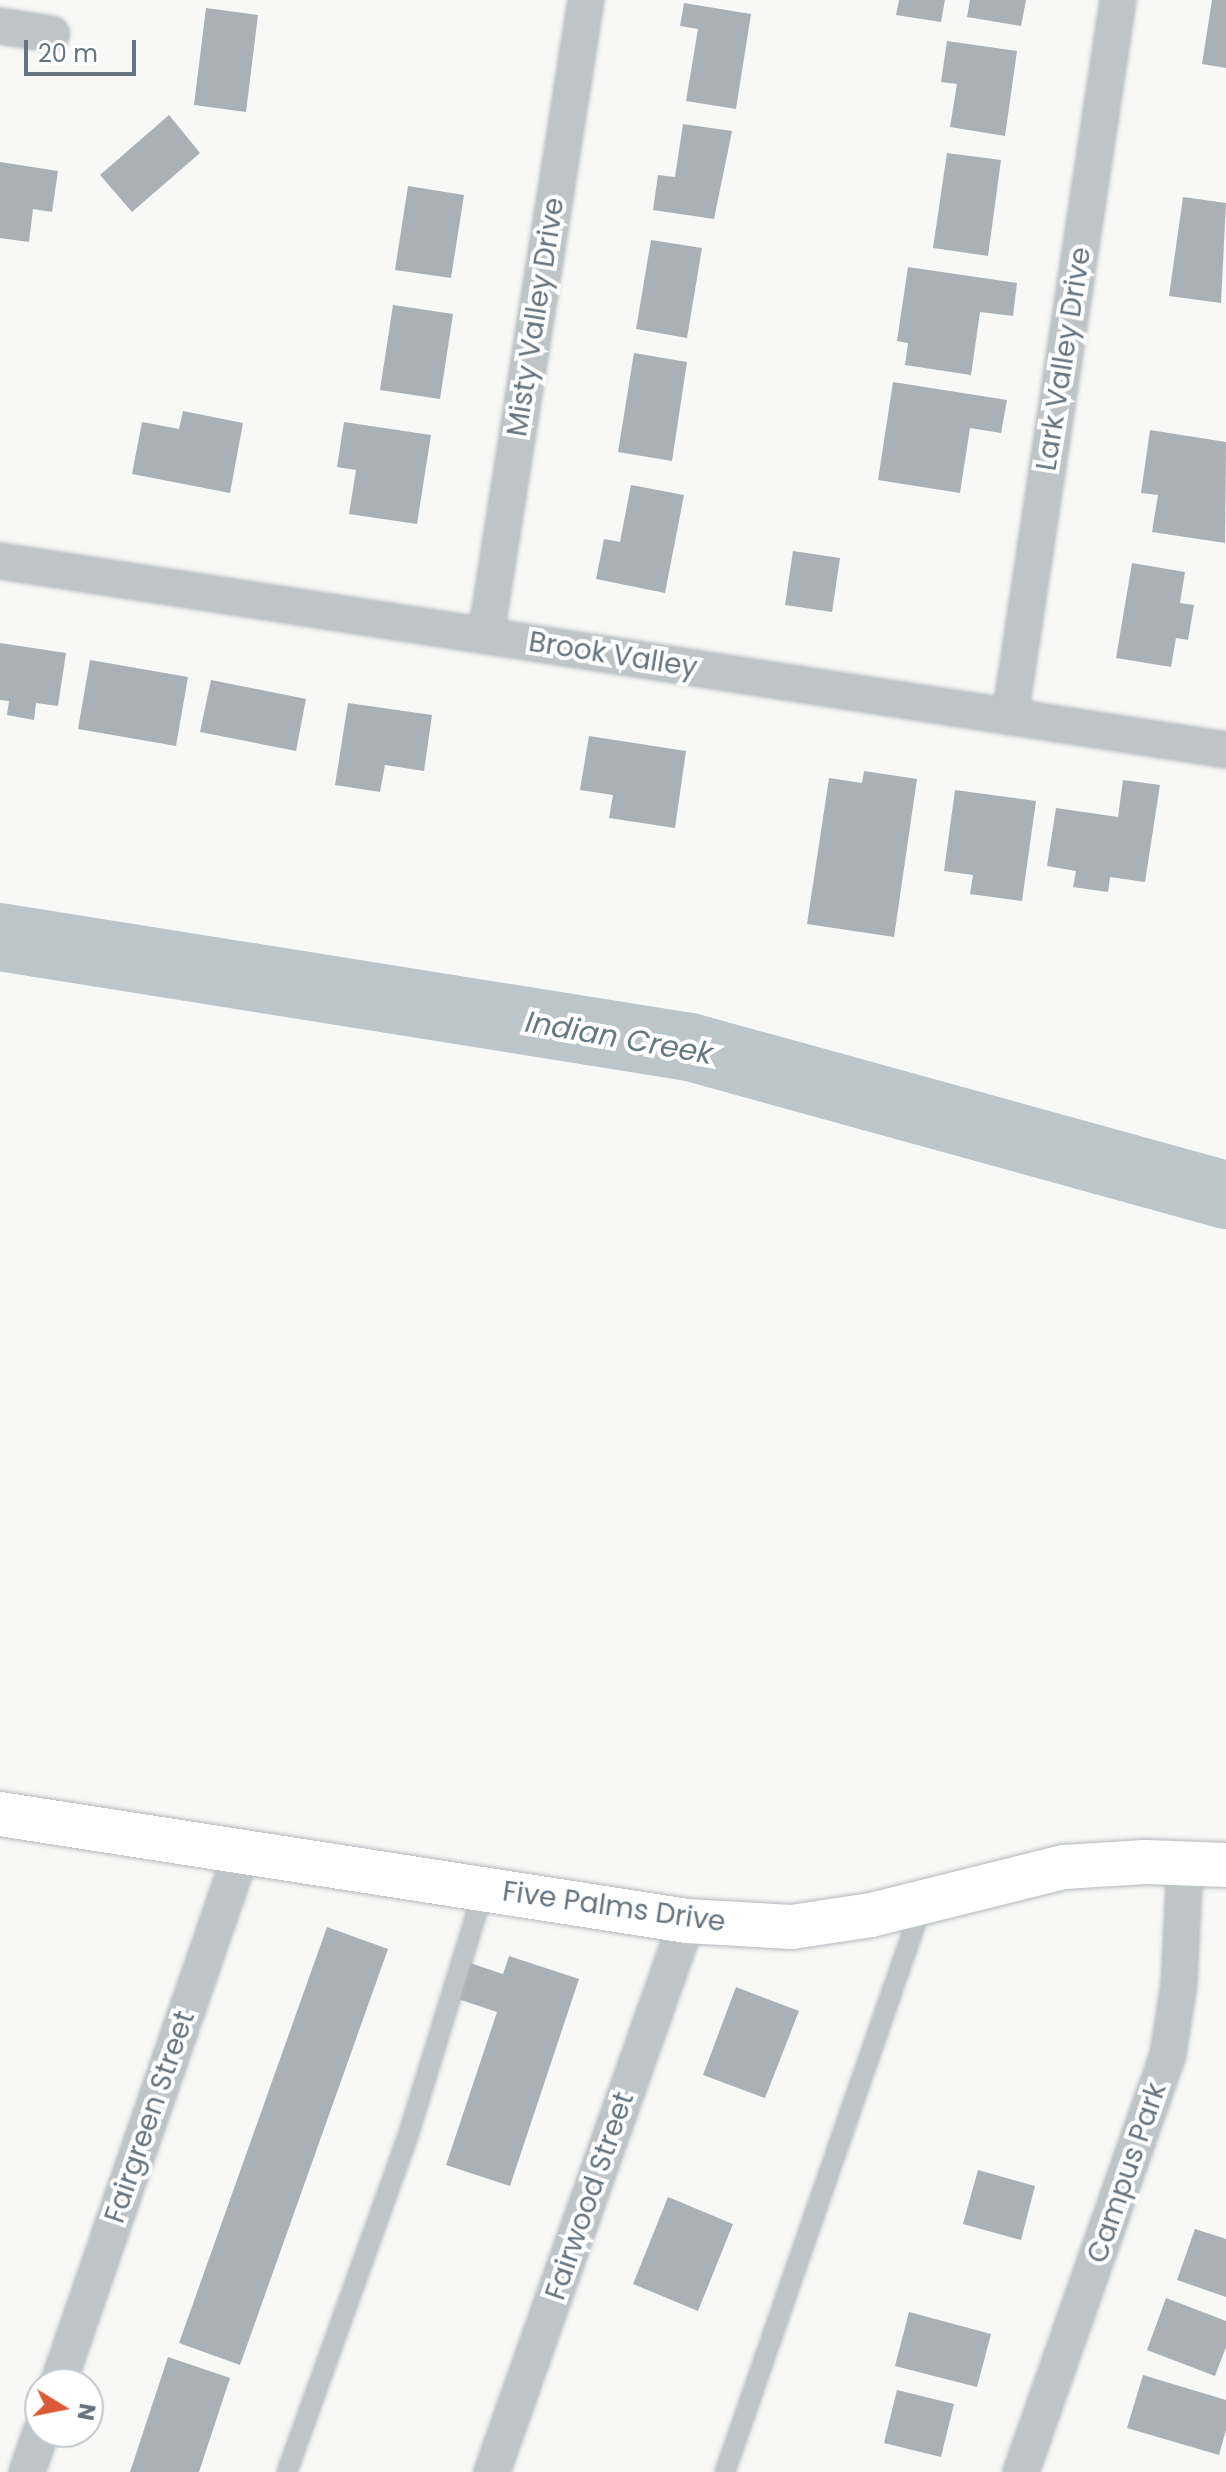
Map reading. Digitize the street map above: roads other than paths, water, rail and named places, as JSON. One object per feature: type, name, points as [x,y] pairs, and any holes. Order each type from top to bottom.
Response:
[{"type":"street","name":"Misty Valley Drive","points":[[486,635],[586,0]]},
{"type":"street","name":"Lark Valley Drive","points":[[1010,717],[1118,0]]},
{"type":"street","points":[[0,26],[51,34]]},
{"type":"street","name":"Brook Valley","points":[[0,561],[1226,750]]},
{"type":"street","name":"Five Palms Drive","points":[[0,1814],[687,1921],[792,1927],[922,1902],[1064,1867],[1206,1864]]},
{"type":"street","name":"Fairgreen Street","points":[[64,2368],[242,1851]]},
{"type":"street","name":"Campus Park","points":[[1021,2472],[1168,2054],[1179,1984],[1206,1864]]},
{"type":"street","name":"Fairwood Street","points":[[492,2472],[687,1921]]},
{"type":"street","points":[[27,2472],[35,2448]]},
{"type":"lane","points":[[287,2472],[408,2136],[484,1889]]},
{"type":"lane","points":[[725,2472],[922,1902]]},
{"type":"waterway","name":"Indian Creek","points":[[0,937],[690,1047],[1226,1195]]}]
